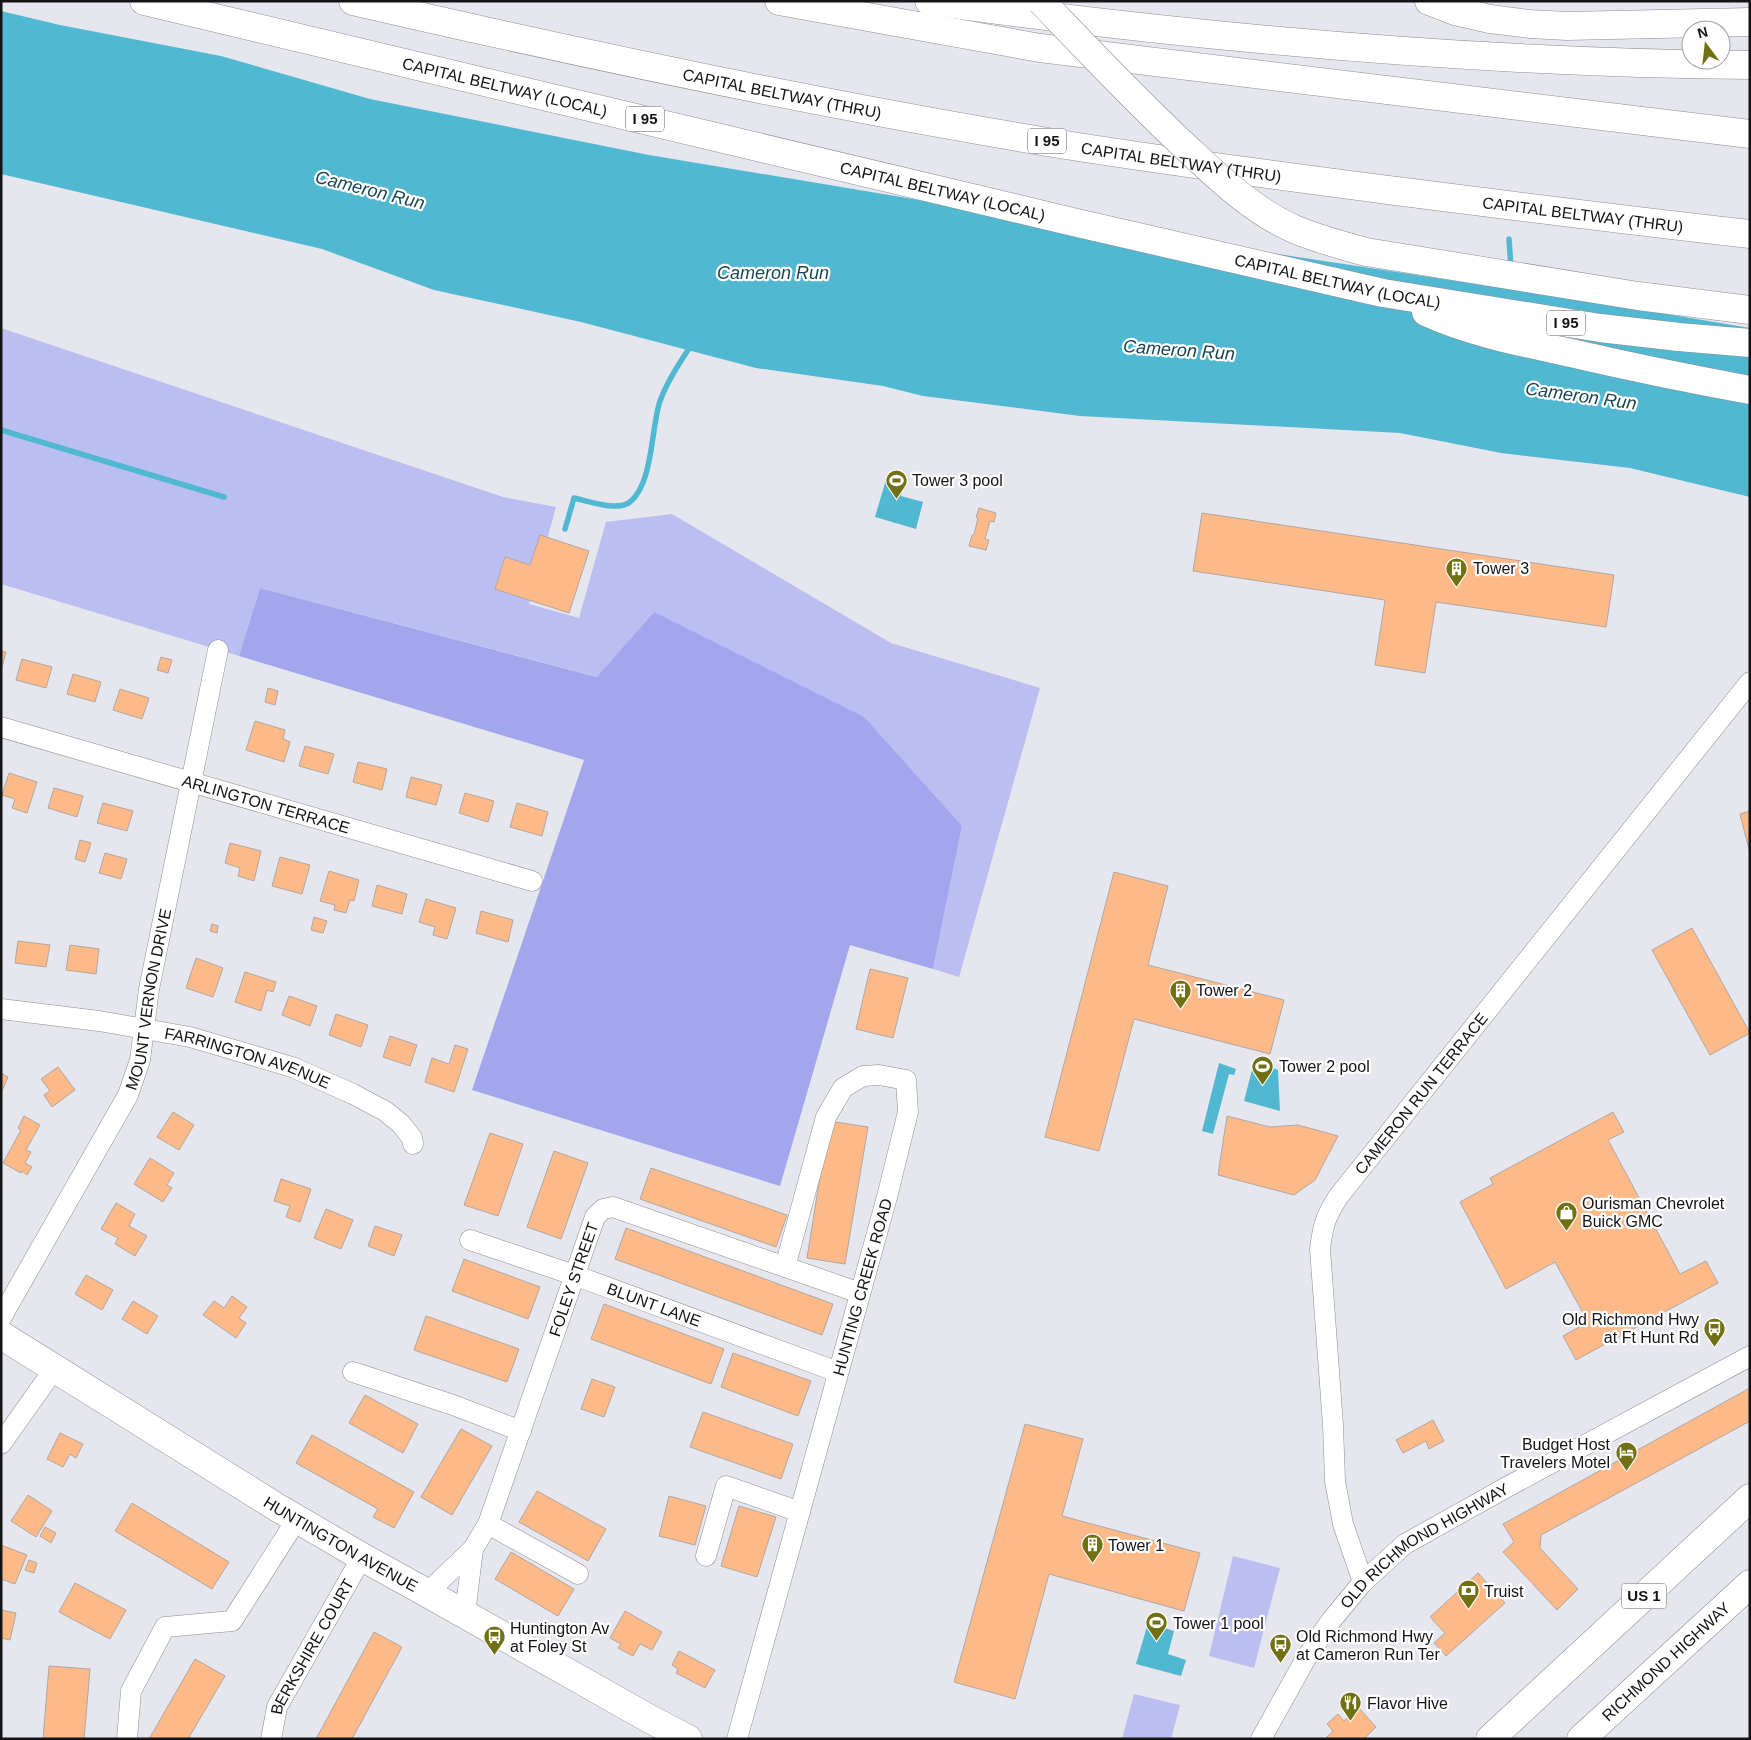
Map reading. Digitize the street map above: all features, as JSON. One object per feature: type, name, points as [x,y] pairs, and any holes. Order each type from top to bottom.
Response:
[{"type":"main road","name":"CAPITAL BELTWAY (LOCAL)","points":[[144,1],[1073,222],[1383,292],[1600,328],[1750,343]]},
{"type":"main road","name":"CAPITAL BELTWAY (THRU)","points":[[353,1],[561,48],[796,96],[1071,146],[1264,174],[1600,218],[1750,234]]},
{"type":"main road","points":[[779,1],[1040,48],[1750,134]]},
{"type":"main road","points":[[929,1],[1065,20],[1260,40],[1581,62],[1750,64]]},
{"type":"main road","points":[[1041,1],[1162,126],[1214,174],[1239,195],[1293,228],[1327,242],[1366,252],[1638,296],[1750,310]]},
{"type":"main road","points":[[1429,1],[1490,19],[1539,25],[1750,22]]},
{"type":"main road","points":[[1383,292],[1447,322],[1533,344],[1684,378],[1750,390]]},
{"type":"main road","name":"HUNTINGTON AVENUE","points":[[1,1335],[362,1558],[688,1739]]},
{"type":"main road","name":"US 1","points":[[1490,1739],[1750,1498]]},
{"type":"main road","name":"RICHMOND HIGHWAY","points":[[1580,1739],[1750,1584]]},
{"type":"street","name":"MOUNT VERNON DRIVE","points":[[1,1318],[128,1095],[140,1060],[149,990],[218,650]]},
{"type":"street","name":"CAMERON RUN TERRACE","points":[[1362,1582],[1343,1524],[1335,1481],[1332,1406],[1320,1249],[1323,1224],[1328,1213],[1344,1190],[1750,682]]},
{"type":"street","name":"ARLINGTON TERRACE","points":[[1,727],[532,881]]},
{"type":"street","name":"FARRINGTON AVENUE","points":[[1,1009],[99,1021],[190,1037],[292,1067],[353,1094],[385,1111],[401,1124],[412,1138],[413,1144]]},
{"type":"street","name":"HUNTING CREEK ROAD","points":[[737,1739],[887,1197],[908,1112],[906,1080],[879,1075],[864,1076],[844,1088],[826,1117],[785,1267]]},
{"type":"street","name":"FOLEY STREET","points":[[427,1593],[473,1549],[488,1524],[574,1275],[595,1217],[602,1209],[613,1207],[860,1293]]},
{"type":"street","name":"BLUNT LANE","points":[[470,1240],[574,1275],[838,1372]]},
{"type":"street","name":"OLD RICHMOND HIGHWAY","points":[[1261,1739],[1305,1660],[1330,1622],[1362,1582],[1405,1544],[1750,1356]]},
{"type":"street","points":[[1,1444],[55,1368]]},
{"type":"street","points":[[353,1372],[453,1405],[521,1431]]},
{"type":"street","points":[[706,1556],[726,1486],[800,1512]]},
{"type":"street","points":[[126,1739],[131,1691],[165,1627],[232,1621],[297,1519]]},
{"type":"street","points":[[488,1524],[578,1574]]},
{"type":"street","name":"FOLEY STREET","points":[[465,1614],[473,1549]]},
{"type":"street","name":"BERKSHIRE COURT","points":[[271,1739],[277,1708],[362,1558]]},
{"type":"shaded area","points":[[1,328],[503,497],[556,507],[529,604],[579,618],[606,522],[672,514],[891,643],[1040,688],[959,977],[933,969],[962,826],[654,612],[598,677],[260,588],[239,656],[1,584]]},
{"type":"shaded area","points":[[260,588],[597,677],[654,612],[864,717],[962,826],[933,969],[850,945],[780,1186],[472,1090],[584,760],[239,656]]},
{"type":"shaded area","points":[[1233,1556],[1280,1568],[1254,1668],[1209,1656]]},
{"type":"shaded area","points":[[1134,1694],[1180,1705],[1171,1739],[1122,1739]]},
{"type":"water","name":"Cameron Run","points":[[1,11],[60,25],[221,56],[370,99],[649,155],[919,200],[1583,300],[1750,328],[1750,497],[1630,468],[1501,453],[1400,433],[1080,416],[923,396],[883,386],[756,368],[581,322],[434,290],[322,249],[1,174]]},
{"type":"water","name":"Tower 3 pool","points":[[888,473],[905,478],[901,496],[923,502],[916,529],[875,517]]},
{"type":"water","name":"Tower 2 pool","points":[[1254,1062],[1278,1070],[1280,1111],[1244,1101]]},
{"type":"water","name":"Tower 2 pool","points":[[1219,1063],[1236,1069],[1234,1075],[1229,1074],[1213,1134],[1202,1131]]},
{"type":"water","name":"Tower 1 pool","points":[[1148,1623],[1174,1631],[1168,1654],[1186,1660],[1181,1676],[1136,1664]]},
{"type":"building","points":[[979,508],[996,513],[994,522],[990,521],[985,539],[989,540],[986,550],[969,546],[972,535],[974,535]]},
{"type":"building","name":"Tower 3","points":[[1202,513],[1614,575],[1606,627],[1436,602],[1425,673],[1375,665],[1385,600],[1193,571]]},
{"type":"building","points":[[540,535],[589,551],[569,613],[495,589],[505,557],[530,565]]},
{"type":"building","points":[[1,651],[6,652],[1,670]]},
{"type":"building","points":[[161,657],[172,660],[168,673],[157,670]]},
{"type":"building","points":[[22,659],[52,667],[46,688],[16,680]]},
{"type":"building","points":[[73,674],[101,682],[95,702],[67,694]]},
{"type":"building","points":[[268,688],[278,691],[275,705],[265,702]]},
{"type":"building","points":[[120,689],[149,698],[142,719],[113,710]]},
{"type":"building","points":[[255,721],[285,730],[283,739],[290,742],[284,762],[246,750]]},
{"type":"building","points":[[305,746],[334,754],[328,774],[299,766]]},
{"type":"building","points":[[358,762],[387,769],[382,790],[353,782]]},
{"type":"building","points":[[9,773],[37,782],[27,813],[12,808],[15,799],[2,795]]},
{"type":"building","points":[[411,777],[442,785],[436,805],[406,797]]},
{"type":"building","points":[[54,788],[83,796],[77,817],[48,808]]},
{"type":"building","points":[[465,793],[494,801],[488,822],[459,813]]},
{"type":"building","points":[[103,803],[133,811],[127,831],[97,823]]},
{"type":"building","points":[[517,803],[548,812],[542,836],[510,827]]},
{"type":"building","points":[[1750,811],[1750,853],[1740,814]]},
{"type":"building","points":[[80,840],[91,843],[85,862],[75,859]]},
{"type":"building","points":[[230,843],[261,851],[254,881],[238,876],[240,868],[225,863]]},
{"type":"building","points":[[105,853],[127,859],[121,879],[99,873]]},
{"type":"building","points":[[280,857],[310,865],[302,894],[272,886]]},
{"type":"building","points":[[329,871],[359,880],[354,901],[350,900],[346,913],[334,910],[335,905],[320,901]]},
{"type":"building","name":"Tower 2","points":[[1114,872],[1168,886],[1148,965],[1284,1000],[1270,1054],[1134,1019],[1099,1151],[1045,1137]]},
{"type":"building","points":[[377,885],[407,894],[402,914],[372,906]]},
{"type":"building","points":[[426,899],[456,908],[447,939],[433,935],[435,927],[419,922]]},
{"type":"building","points":[[481,911],[513,920],[508,942],[476,933]]},
{"type":"building","points":[[314,917],[327,921],[323,933],[311,930]]},
{"type":"building","points":[[212,924],[218,926],[217,933],[210,931]]},
{"type":"building","points":[[1692,928],[1750,1033],[1710,1055],[1652,950]]},
{"type":"building","points":[[18,941],[50,945],[46,967],[15,963]]},
{"type":"building","points":[[70,945],[99,949],[96,974],[66,970]]},
{"type":"building","points":[[196,958],[223,968],[213,997],[186,988]]},
{"type":"building","points":[[870,969],[908,978],[893,1038],[856,1029]]},
{"type":"building","points":[[245,972],[276,982],[273,992],[267,990],[261,1011],[235,1002]]},
{"type":"building","points":[[289,996],[317,1006],[310,1026],[282,1015]]},
{"type":"building","points":[[336,1014],[368,1025],[361,1047],[329,1035]]},
{"type":"building","points":[[390,1036],[417,1045],[410,1066],[383,1057]]},
{"type":"building","points":[[455,1045],[468,1049],[454,1092],[425,1082],[432,1058],[449,1064]]},
{"type":"building","points":[[58,1067],[75,1090],[52,1107],[44,1095],[50,1091],[41,1079]]},
{"type":"building","points":[[1,1073],[8,1077],[1,1093]]},
{"type":"building","points":[[173,1112],[194,1125],[179,1150],[157,1137]]},
{"type":"building","name":"Ourisman Chevrolet Buick GMC","points":[[1613,1112],[1624,1132],[1608,1140],[1680,1274],[1706,1261],[1718,1283],[1576,1360],[1563,1336],[1588,1322],[1555,1262],[1506,1289],[1460,1202],[1493,1184],[1490,1178]]},
{"type":"building","points":[[24,1116],[40,1125],[26,1150],[31,1152],[25,1163],[32,1167],[27,1175],[3,1163],[21,1130],[18,1128]]},
{"type":"building","points":[[1227,1116],[1270,1127],[1298,1125],[1338,1136],[1315,1180],[1294,1195],[1218,1175]]},
{"type":"building","points":[[829,1121],[868,1127],[845,1264],[807,1258]]},
{"type":"building","points":[[490,1133],[523,1144],[498,1216],[464,1205]]},
{"type":"building","points":[[554,1151],[588,1163],[561,1239],[527,1227]]},
{"type":"building","points":[[150,1158],[174,1173],[167,1185],[172,1188],[163,1202],[134,1184]]},
{"type":"building","points":[[651,1168],[787,1215],[776,1247],[640,1199]]},
{"type":"building","points":[[281,1179],[311,1189],[300,1222],[286,1217],[290,1206],[274,1201]]},
{"type":"building","points":[[116,1203],[135,1214],[129,1226],[147,1236],[135,1256],[115,1244],[118,1238],[101,1229]]},
{"type":"building","points":[[326,1209],[353,1220],[341,1249],[314,1238]]},
{"type":"building","points":[[375,1226],[402,1235],[394,1256],[368,1246]]},
{"type":"building","points":[[626,1228],[833,1304],[822,1335],[615,1259]]},
{"type":"building","points":[[464,1259],[540,1287],[528,1319],[452,1291]]},
{"type":"building","points":[[86,1275],[113,1290],[102,1310],[75,1294]]},
{"type":"building","points":[[232,1296],[247,1307],[239,1318],[246,1323],[236,1338],[203,1315],[214,1301],[224,1308]]},
{"type":"building","points":[[133,1301],[158,1316],[147,1334],[122,1319]]},
{"type":"building","points":[[604,1304],[724,1349],[711,1384],[591,1339]]},
{"type":"building","points":[[426,1316],[519,1349],[507,1382],[414,1350]]},
{"type":"building","points":[[733,1353],[811,1381],[798,1416],[721,1387]]},
{"type":"building","points":[[592,1379],[615,1387],[604,1417],[581,1409]]},
{"type":"building","name":"Budget Host Travelers Motel","points":[[1750,1388],[1750,1421],[1541,1535],[1540,1548],[1578,1589],[1557,1610],[1503,1552],[1514,1542],[1503,1524]]},
{"type":"building","points":[[365,1395],[418,1424],[403,1453],[349,1423]]},
{"type":"building","points":[[703,1412],[793,1444],[781,1479],[690,1447]]},
{"type":"building","points":[[1433,1420],[1444,1441],[1429,1449],[1426,1441],[1403,1453],[1396,1440]]},
{"type":"building","name":"Tower 1","points":[[1025,1424],[1083,1439],[1062,1516],[1200,1553],[1184,1611],[1049,1574],[1015,1699],[954,1682]]},
{"type":"building","points":[[461,1429],[492,1446],[452,1515],[421,1497]]},
{"type":"building","points":[[60,1433],[83,1444],[76,1458],[70,1454],[63,1467],[47,1459]]},
{"type":"building","points":[[312,1435],[414,1492],[394,1528],[373,1517],[378,1509],[296,1463]]},
{"type":"building","points":[[537,1491],[606,1529],[588,1561],[519,1522]]},
{"type":"building","points":[[28,1495],[52,1511],[36,1537],[11,1521]]},
{"type":"building","points":[[669,1496],[706,1506],[695,1545],[659,1536]]},
{"type":"building","points":[[132,1503],[229,1562],[212,1589],[115,1531]]},
{"type":"building","points":[[739,1506],[776,1517],[757,1577],[721,1566]]},
{"type":"building","points":[[45,1527],[56,1533],[51,1543],[40,1536]]},
{"type":"building","points":[[1,1545],[27,1555],[15,1584],[1,1579]]},
{"type":"building","points":[[511,1552],[574,1589],[558,1616],[495,1579]]},
{"type":"building","points":[[29,1560],[37,1563],[34,1573],[25,1570]]},
{"type":"building","name":"Truist","points":[[1478,1573],[1505,1603],[1446,1656],[1434,1643],[1445,1633],[1430,1617]]},
{"type":"building","points":[[75,1583],[126,1610],[110,1639],[59,1612]]},
{"type":"building","points":[[1,1610],[16,1613],[10,1640],[1,1638]]},
{"type":"building","points":[[625,1611],[662,1632],[652,1650],[640,1644],[633,1656],[618,1648],[621,1644],[610,1638]]},
{"type":"building","points":[[374,1632],[402,1647],[352,1739],[316,1739]]},
{"type":"building","points":[[679,1651],[715,1670],[705,1688],[676,1673],[678,1669],[672,1665]]},
{"type":"building","points":[[195,1659],[225,1676],[188,1739],[149,1739]]},
{"type":"building","points":[[49,1666],[90,1669],[84,1739],[43,1739]]},
{"type":"building","name":"Flavor Hive","points":[[1358,1707],[1376,1727],[1364,1739],[1325,1739],[1333,1731],[1327,1724],[1338,1714],[1344,1721]]},
{"type":"waterway","points":[[1509,239],[1511,267]]},
{"type":"waterway","points":[[565,529],[574,498],[602,505],[618,506],[630,502],[638,494],[647,469],[660,401],[670,378],[692,344]]},
{"type":"waterway","points":[[1,430],[224,497]]},
{"type":"place","name":"Tower 3 pool","points":[[896,499]]},
{"type":"place","name":"Tower 3","points":[[1457,587]]},
{"type":"place","name":"Tower 2","points":[[1180,1009]]},
{"type":"place","name":"Tower 2 pool","points":[[1263,1085]]},
{"type":"place","name":"Ourisman Chevrolet Buick GMC","points":[[1566,1231]]},
{"type":"place","name":"Old Richmond Hwy at Ft Hunt Rd","points":[[1715,1347]]},
{"type":"place","name":"Budget Host Travelers Motel","points":[[1626,1472]]},
{"type":"place","name":"Tower 1","points":[[1092,1564]]},
{"type":"place","name":"Truist","points":[[1468,1610]]},
{"type":"place","name":"Tower 1 pool","points":[[1157,1642]]},
{"type":"place","name":"Huntington Av at Foley St","points":[[494,1656]]},
{"type":"place","name":"Old Richmond Hwy at Cameron Run Ter","points":[[1280,1664]]},
{"type":"place","name":"Flavor Hive","points":[[1351,1722]]}]
